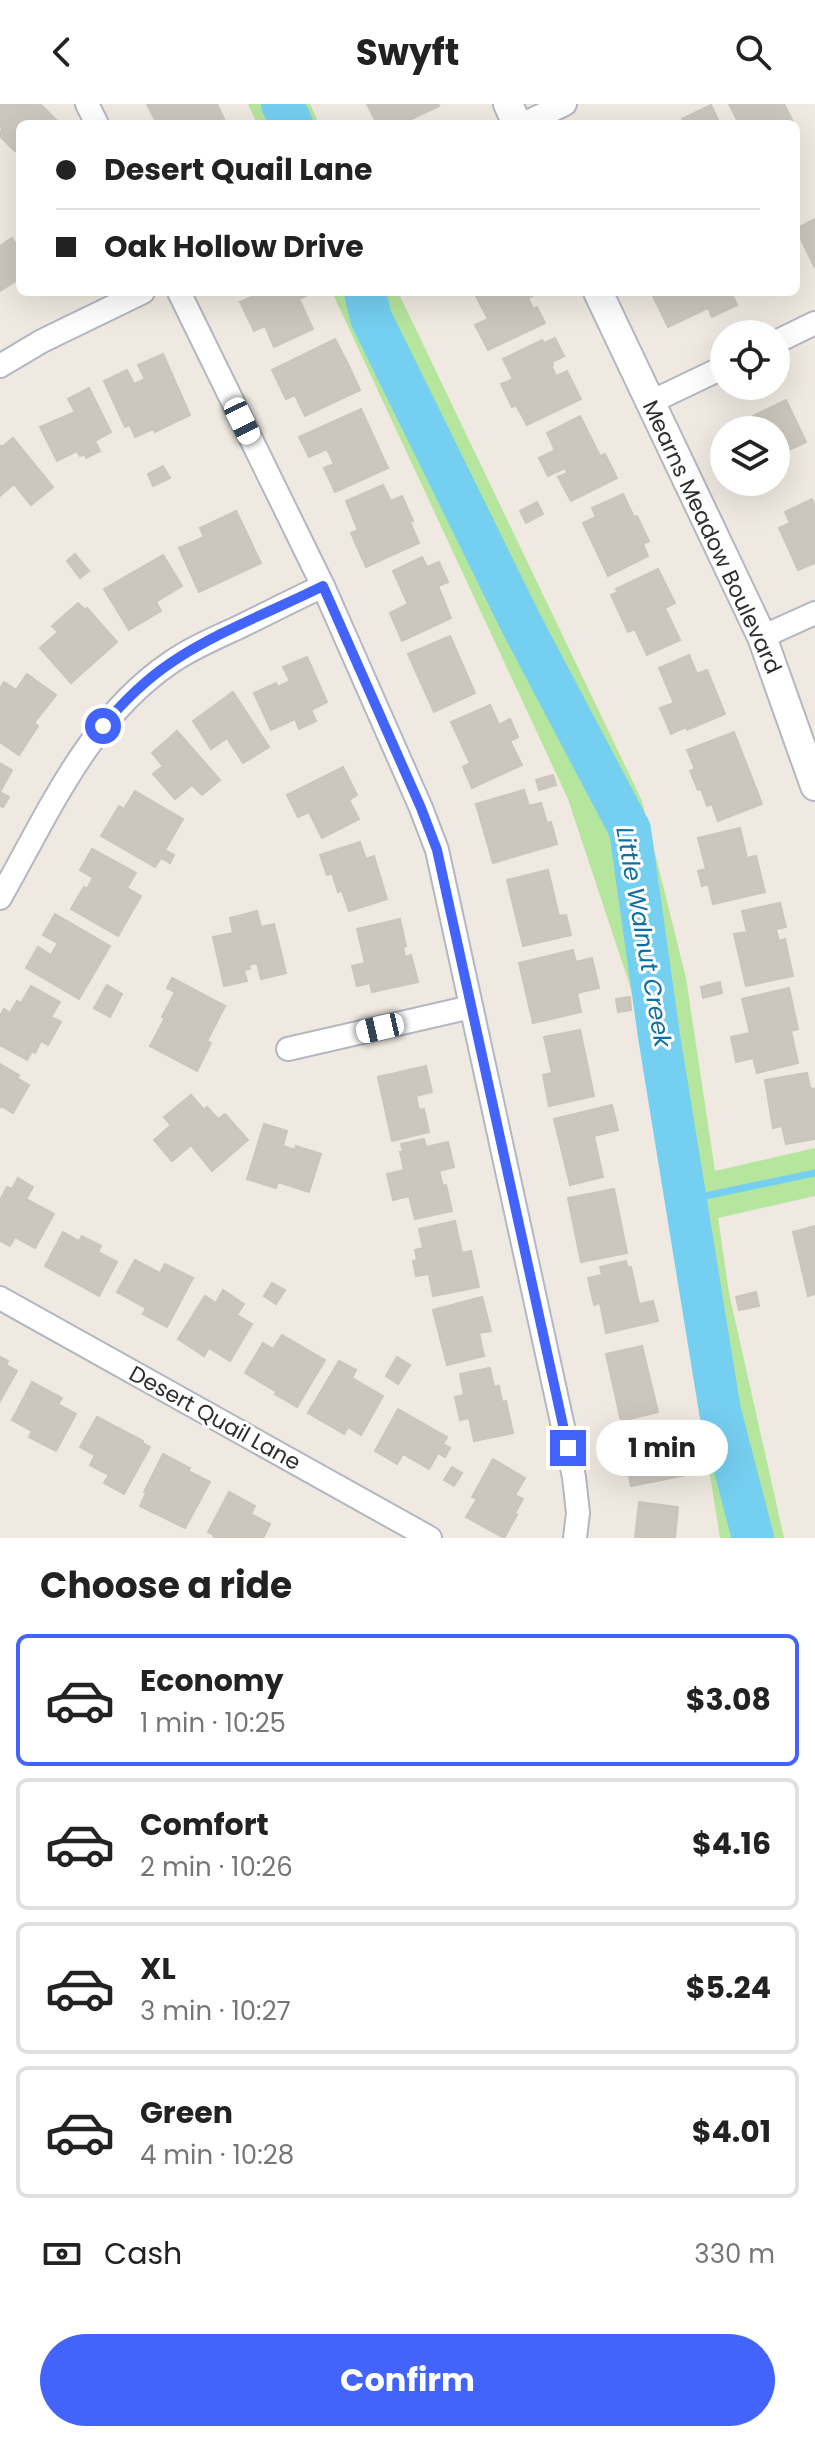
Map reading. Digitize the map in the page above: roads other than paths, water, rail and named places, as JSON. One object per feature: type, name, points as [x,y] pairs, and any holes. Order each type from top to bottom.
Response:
[{"type":"street","points":[[529,120],[565,104]]},
{"type":"street","points":[[0,366],[42,341],[135,296]]},
{"type":"street","points":[[181,296],[323,586],[437,850],[574,1477],[578,1513],[575,1538]]},
{"type":"street","name":"Mearns Meadow Boulevard","points":[[600,296],[762,637],[815,786]]},
{"type":"street","points":[[790,335],[815,323]]},
{"type":"street","points":[[651,402],[710,374]]},
{"type":"street","points":[[0,898],[76,763],[123,703],[171,663],[195,648],[323,586]]},
{"type":"street","points":[[762,637],[815,613]]},
{"type":"street","points":[[288,1049],[471,1007]]},
{"type":"street","name":"Desert Quail Lane","points":[[0,1298],[430,1538]]},
{"type":"waterway","name":"Little Walnut Creek","points":[[282,104],[290,120]]},
{"type":"waterway","name":"Little Walnut Creek","points":[[366,296],[371,318],[522,625],[630,830],[659,1036],[720,1411],[753,1538]]},
{"type":"waterway","points":[[686,1200],[815,1173]]}]
